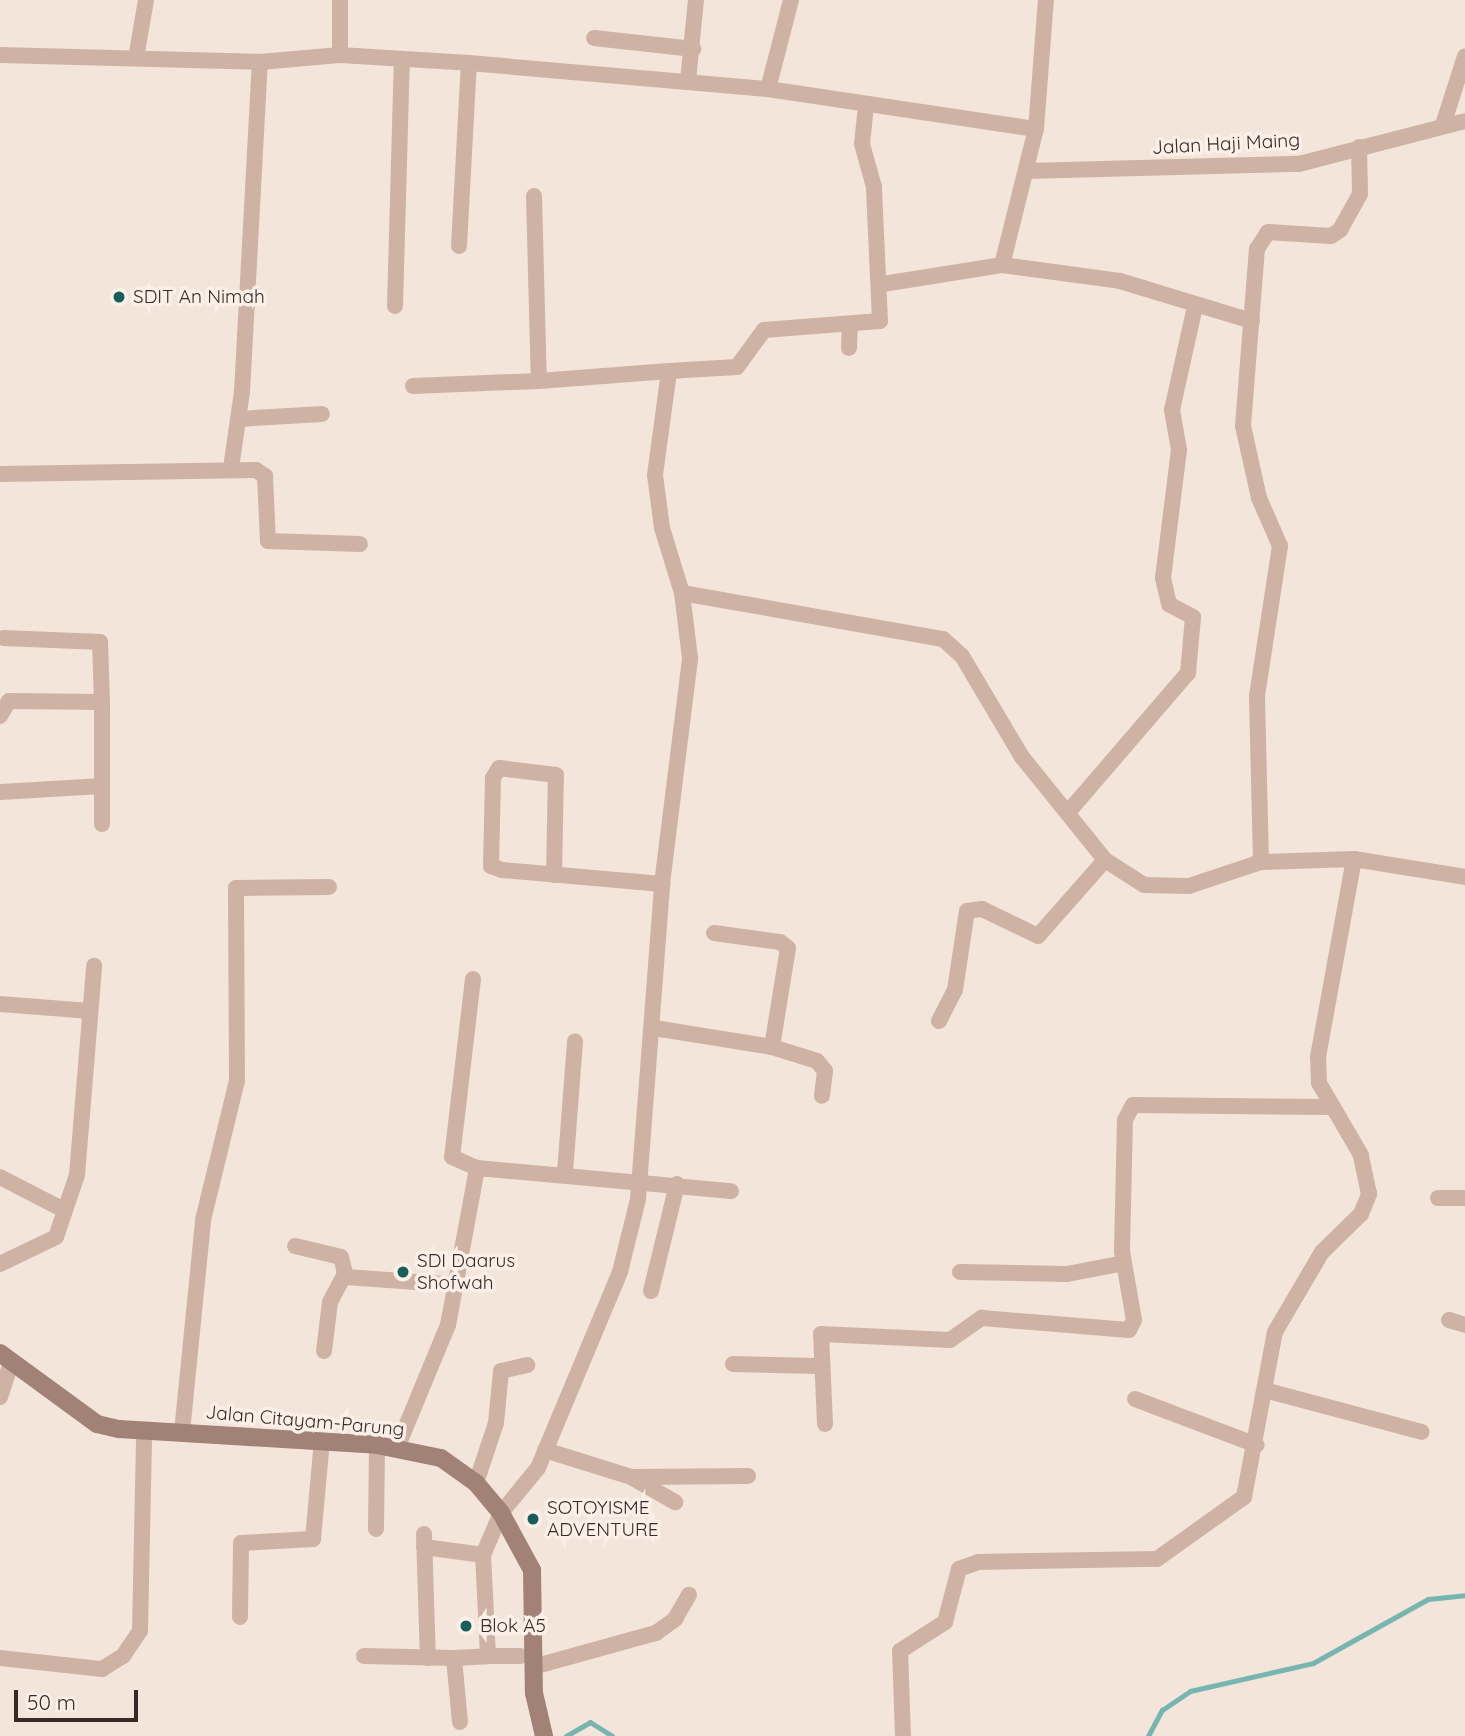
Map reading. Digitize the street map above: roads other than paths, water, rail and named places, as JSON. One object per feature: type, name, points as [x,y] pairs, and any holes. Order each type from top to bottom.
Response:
[{"type":"street","points":[[136,58],[146,0]]},
{"type":"street","points":[[340,0],[340,55]]},
{"type":"street","points":[[688,81],[694,49],[696,0]]},
{"type":"street","points":[[768,89],[791,0]]},
{"type":"street","points":[[1002,265],[1036,129],[1046,0]]},
{"type":"street","points":[[594,38],[694,49]]},
{"type":"street","points":[[0,55],[260,62],[340,55],[469,62],[768,89],[866,107],[1036,129]]},
{"type":"street","points":[[1443,125],[1465,56]]},
{"type":"street","points":[[395,306],[402,59]]},
{"type":"street","points":[[231,468],[238,419],[260,62]]},
{"type":"street","points":[[459,246],[469,62]]},
{"type":"street","points":[[413,387],[737,367],[764,330],[880,321],[883,284],[874,187],[865,170],[866,107]]},
{"type":"street","name":"Jalan Haji Maing","points":[[1026,171],[1274,167],[1465,121]]},
{"type":"street","points":[[1261,862],[1257,696],[1280,546],[1259,498],[1242,426],[1261,238],[1277,230],[1331,236],[1340,230],[1360,194],[1359,147]]},
{"type":"street","points":[[534,196],[539,381]]},
{"type":"street","points":[[883,284],[1002,265],[1120,281],[1195,306],[1252,321]]},
{"type":"street","points":[[1070,810],[1188,673],[1193,617],[1169,604],[1163,578],[1179,450],[1172,410],[1195,306]]},
{"type":"street","points":[[849,348],[850,324]]},
{"type":"street","points":[[488,1656],[483,1555],[502,1513],[545,1450],[620,1272],[641,1179],[654,1028],[662,884],[690,658],[682,593],[662,528],[655,475],[669,371]]},
{"type":"street","points":[[238,419],[322,414]]},
{"type":"street","points":[[0,474],[231,468],[265,476],[268,541],[360,544]]},
{"type":"street","points":[[682,593],[943,639],[962,656],[1022,757],[1070,810],[1105,860],[1144,885],[1171,888],[1261,862],[1354,859],[1465,877]]},
{"type":"street","points":[[4,638],[100,642],[102,824]]},
{"type":"street","points":[[0,716],[9,701],[102,702]]},
{"type":"street","points":[[554,875],[556,775],[499,768],[493,778],[489,862],[502,870],[554,875],[662,884]]},
{"type":"street","points":[[0,792],[102,786]]},
{"type":"street","points":[[903,1736],[900,1651],[945,1622],[958,1569],[978,1562],[1165,1556],[1238,1506],[1257,1446],[1281,1318],[1322,1252],[1361,1214],[1369,1194],[1361,1155],[1331,1108],[1318,1058],[1354,859]]},
{"type":"street","points":[[939,1021],[955,990],[967,911],[982,908],[1038,936],[1105,860]]},
{"type":"street","points":[[182,1432],[203,1220],[237,1081],[236,888],[330,887]]},
{"type":"street","points":[[714,933],[780,942],[788,948],[772,1047]]},
{"type":"street","points":[[0,1264],[50,1242],[77,1175],[94,966]]},
{"type":"street","points":[[473,979],[452,1157],[477,1168],[565,1172],[731,1191]]},
{"type":"street","points":[[0,1004],[90,1011]]},
{"type":"street","points":[[654,1028],[772,1047],[823,1066],[821,1096]]},
{"type":"street","points":[[565,1172],[575,1041]]},
{"type":"street","points":[[825,1424],[819,1366],[821,1334],[950,1340],[982,1318],[1126,1331],[1134,1320],[1124,1263],[1125,1120],[1133,1105],[1331,1108]]},
{"type":"street","points":[[397,1448],[458,1285],[477,1168]]},
{"type":"street","points":[[0,1177],[62,1209]]},
{"type":"street","points":[[651,1291],[677,1184]]},
{"type":"street","points":[[1438,1198],[1465,1198]]},
{"type":"street","points":[[295,1246],[341,1257],[344,1276],[330,1302],[324,1351]]},
{"type":"street","points":[[960,1272],[1067,1274],[1124,1263]]},
{"type":"street","points":[[344,1276],[458,1285]]},
{"type":"street","points":[[0,1396],[6,1359]]},
{"type":"street","name":"Jalan Citayam-Parung","points":[[6,1359],[97,1424],[144,1432],[182,1432],[377,1445],[441,1458],[476,1483],[502,1513],[532,1570],[526,1661],[543,1732]]},
{"type":"street","points":[[733,1364],[819,1366]]},
{"type":"street","points":[[476,1483],[496,1423],[501,1371],[527,1365]]},
{"type":"street","points":[[1268,1391],[1422,1432]]},
{"type":"street","points":[[1135,1399],[1257,1446]]},
{"type":"street","points":[[0,1658],[102,1669],[123,1656],[140,1631],[144,1432]]},
{"type":"street","points":[[240,1617],[241,1543],[313,1539],[322,1440]]},
{"type":"street","points":[[376,1529],[377,1445]]},
{"type":"street","points":[[545,1450],[631,1477],[675,1502]]},
{"type":"street","points":[[631,1477],[748,1476]]},
{"type":"street","points":[[428,1658],[424,1541],[483,1555]]},
{"type":"street","points":[[364,1656],[488,1656],[526,1661],[656,1633],[675,1619],[689,1595]]},
{"type":"street","points":[[454,1658],[460,1722]]},
{"type":"waterway","points":[[1148,1736],[1162,1710],[1190,1691],[1313,1663],[1428,1599],[1465,1595]]},
{"type":"waterway","points":[[566,1736],[590,1722],[612,1736]]},
{"type":"place","name":"SDIT An Nimah","points":[[119,297]]},
{"type":"place","name":"SDI Daarus Shofwah","points":[[403,1272]]},
{"type":"place","name":"SOTOYISME ADVENTURE","points":[[533,1519]]},
{"type":"place","name":"Blok A5","points":[[466,1626]]}]
